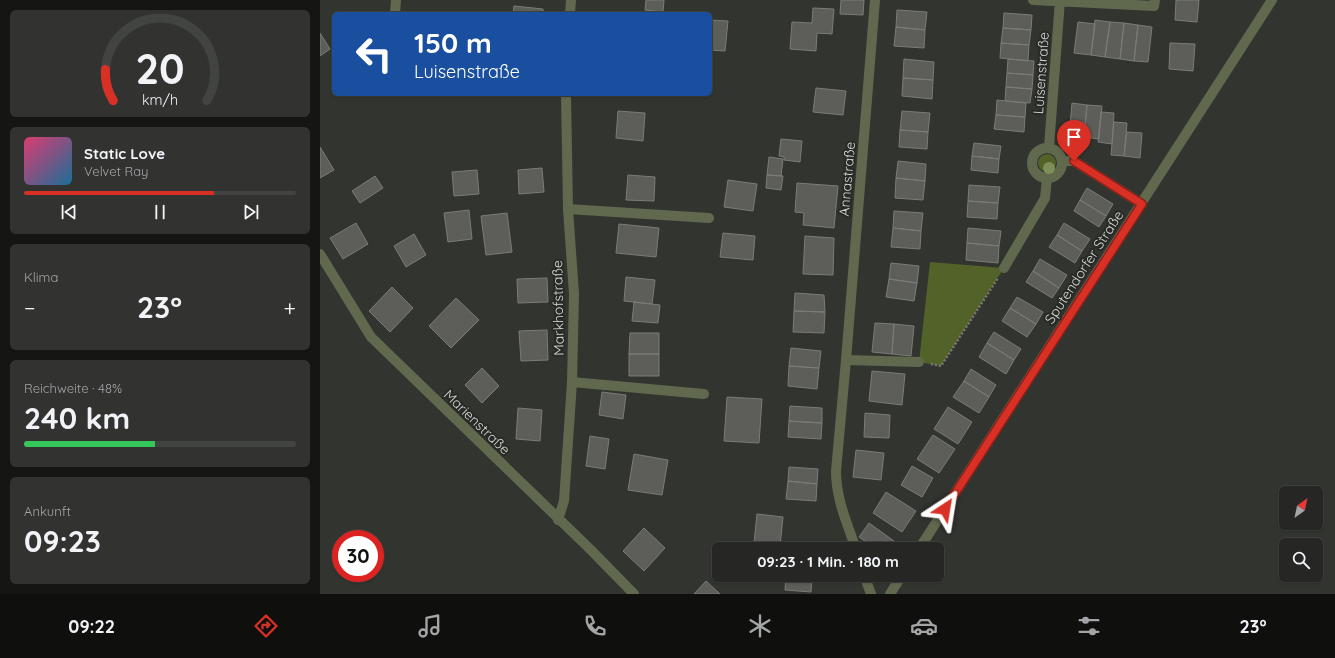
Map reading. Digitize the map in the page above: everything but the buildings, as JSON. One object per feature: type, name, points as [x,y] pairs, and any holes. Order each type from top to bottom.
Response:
[{"type":"street","points":[[395,12],[396,0]]},
{"type":"street","points":[[570,12],[571,0]]},
{"type":"street","name":"Annastraße","points":[[854,542],[836,487],[836,471],[875,0]]},
{"type":"street","points":[[1033,0],[1154,6],[1155,0]]},
{"type":"street","name":"Sputendorfer Straße","points":[[924,542],[1272,0]]},
{"type":"street","name":"Luisenstraße","points":[[1049,147],[1060,1]]},
{"type":"street","name":"Markhofstraße","points":[[558,520],[564,501],[572,382],[574,294],[568,209],[566,96]]},
{"type":"street","points":[[1049,147],[1058,152],[1063,161],[1057,175],[1047,178],[1037,174],[1032,164],[1032,159],[1039,150],[1049,147]]},
{"type":"street","points":[[1063,161],[1074,161],[1142,204]]},
{"type":"street","points":[[1004,268],[1045,198],[1047,178]]},
{"type":"street","points":[[568,209],[709,218]]},
{"type":"street","name":"Marienstraße","points":[[320,254],[371,337],[558,520],[591,550],[634,594]]},
{"type":"street","points":[[846,360],[919,362]]},
{"type":"street","points":[[572,382],[704,394]]},
{"type":"street","points":[[867,582],[871,594]]},
{"type":"street","points":[[890,594],[898,582]]},
{"type":"path","points":[[919,362],[942,366],[1004,268]]},
{"type":"green space","points":[[1047,154],[1053,157],[1056,163],[1053,169],[1047,172],[1041,169],[1038,163],[1041,157]]},
{"type":"green space","points":[[930,262],[1004,268],[941,366],[919,362]]},
{"type":"route","points":[[945,509],[1142,204],[1074,161]]}]
